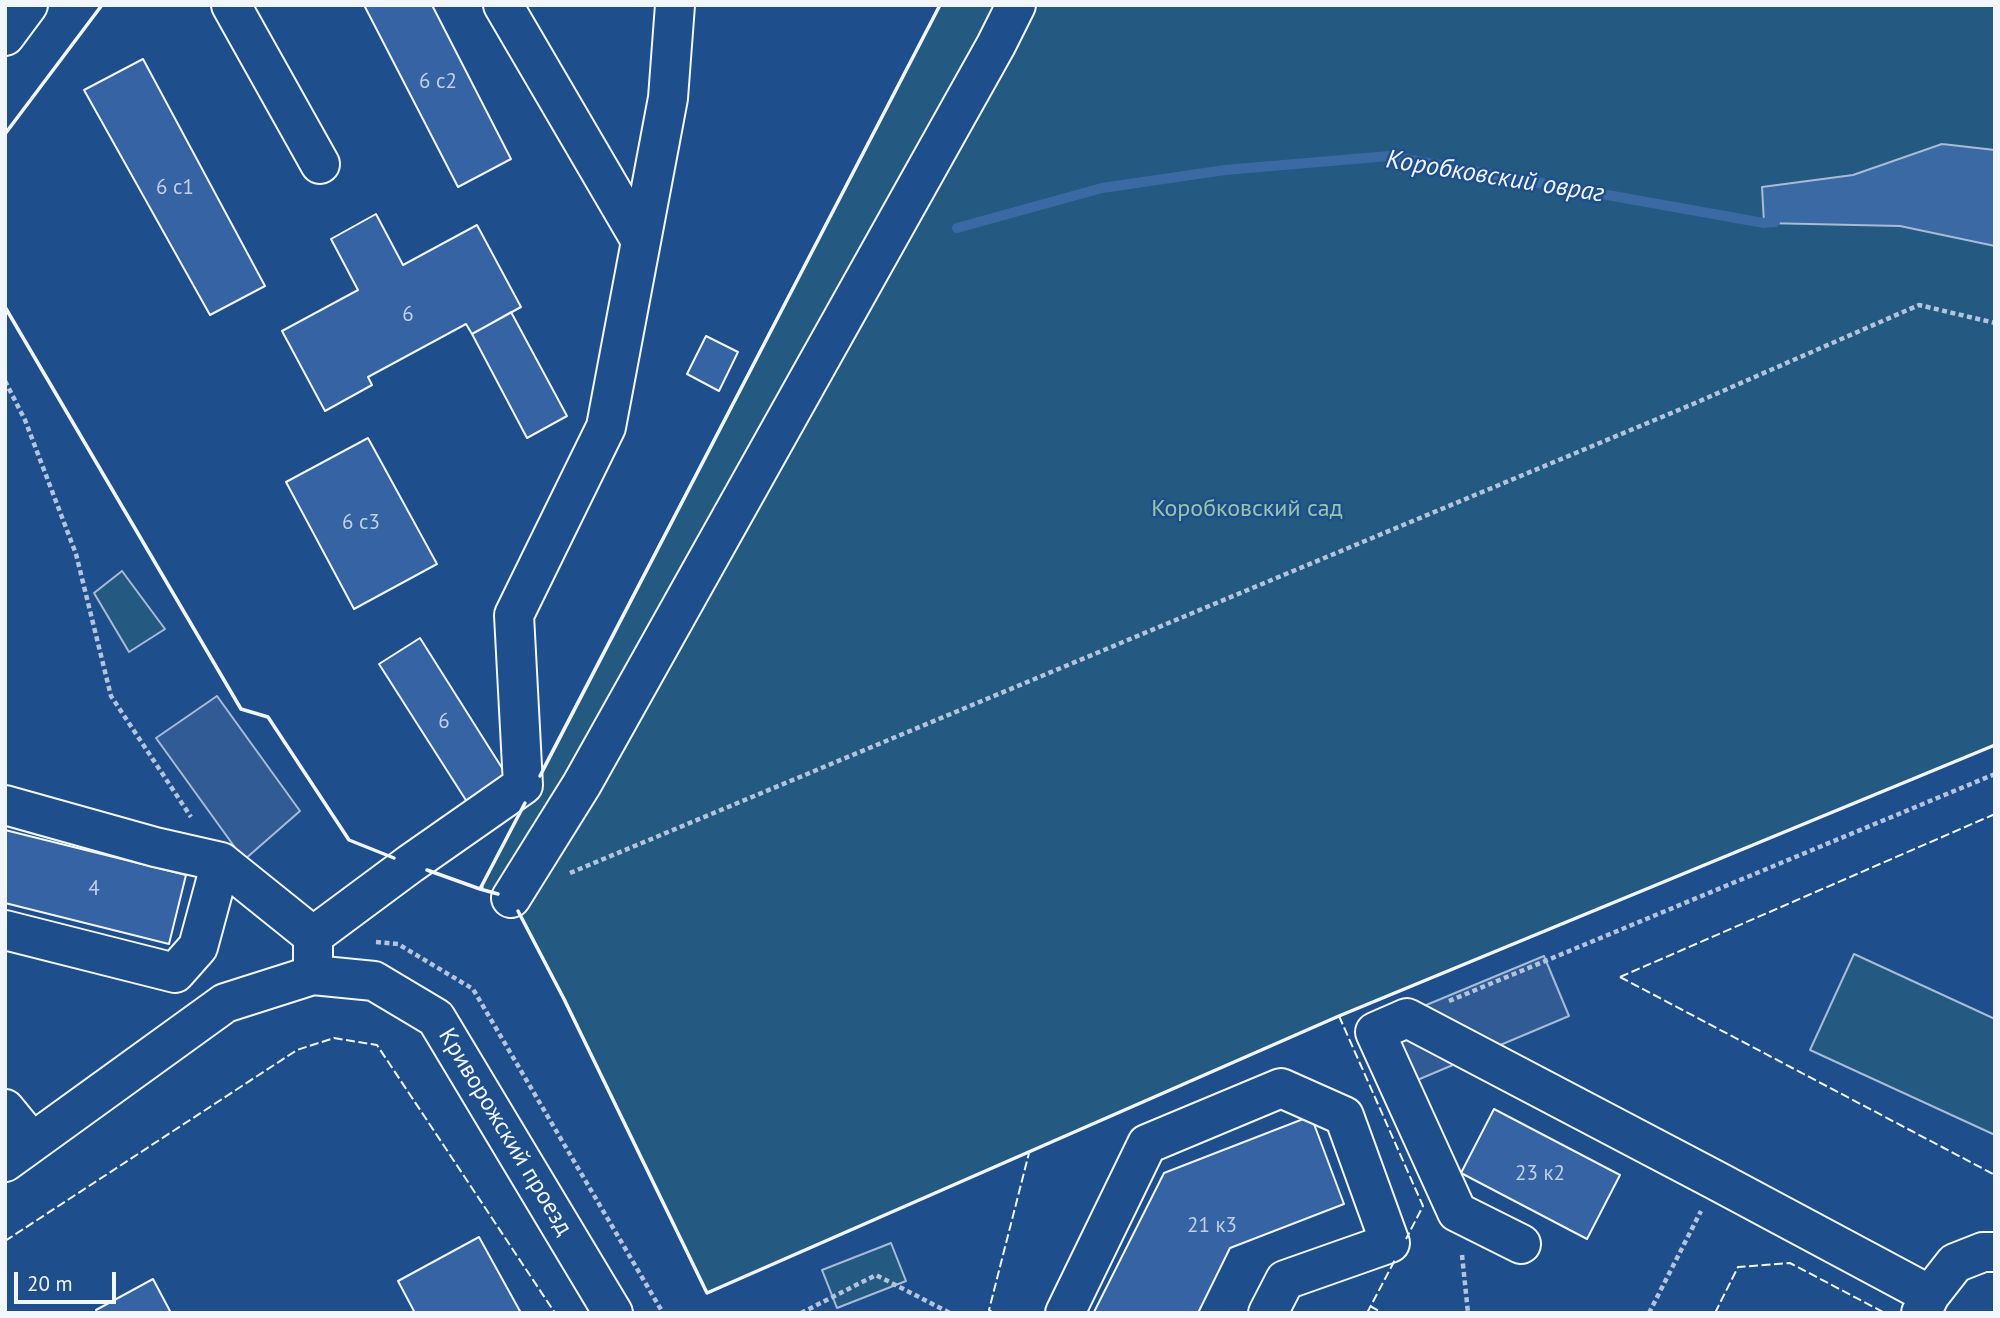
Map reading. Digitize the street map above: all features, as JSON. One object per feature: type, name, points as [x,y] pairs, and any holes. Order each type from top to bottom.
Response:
[{"type":"street","points":[[5,36],[28,5]]},
{"type":"street","points":[[231,5],[320,164]]},
{"type":"street","points":[[503,5],[641,241]]},
{"type":"street","points":[[313,936],[523,785],[514,614],[606,427],[668,98],[675,5]]},
{"type":"street","points":[[511,898],[589,772],[1016,5]]},
{"type":"street","points":[[5,805],[155,847],[221,862],[313,936]]},
{"type":"street","points":[[5,930],[175,973],[198,947],[221,862]]},
{"type":"street","points":[[313,936],[313,975]]},
{"type":"street","name":"Криворожский проезд","points":[[19,1152],[225,1003],[313,975],[374,981],[436,1018],[613,1313]]},
{"type":"street","points":[[1521,1244],[1457,1212],[1375,1032],[1407,1018],[1717,1181],[1925,1304],[1955,1263],[1983,1252],[1995,1252]]},
{"type":"street","points":[[1065,1313],[1147,1144],[1281,1088],[1344,1116],[1390,1243],[1285,1280],[1268,1313]]},
{"type":"street","points":[[5,1109],[19,1152]]},
{"type":"path","points":[[563,877],[1693,404],[1919,305],[1995,323]]},
{"type":"path","points":[[5,381],[25,420],[76,554],[111,696],[221,862]]},
{"type":"path","points":[[1407,1018],[1995,774]]},
{"type":"path","points":[[1649,1313],[1717,1181]]},
{"type":"path","points":[[1457,1212],[1468,1313]]},
{"type":"path","points":[[801,1313],[876,1275],[950,1313]]},
{"type":"green space","name":"Коробковский сад","points":[[940,5],[1995,5],[1995,745],[1339,1016],[707,1293],[564,999],[511,898],[480,889]]},
{"type":"green space","points":[[122,571],[165,629],[129,652],[94,593]]},
{"type":"green space","points":[[1854,954],[1995,1019],[1995,1135],[1810,1050]]},
{"type":"green space","points":[[891,1243],[906,1281],[837,1308],[822,1270]]},
{"type":"shaded area","points":[[1942,144],[1995,150],[1995,246],[1900,226],[1764,223],[1762,187],[1853,175]]},
{"type":"shaded area","points":[[217,696],[300,811],[244,860],[156,738]]},
{"type":"shaded area","points":[[1544,956],[1569,1016],[1396,1089],[1371,1028]]},
{"type":"building","points":[[364,5],[432,5],[511,159],[458,187]]},
{"type":"building","points":[[143,59],[265,286],[210,315],[84,90]]},
{"type":"building","points":[[376,214],[403,265],[477,225],[521,307],[472,334],[466,324],[368,377],[372,385],[325,411],[282,331],[358,290],[331,239]]},
{"type":"building","points":[[511,312],[567,416],[527,438],[472,334]]},
{"type":"building","points":[[706,336],[738,352],[719,391],[687,374]]},
{"type":"building","points":[[368,438],[437,564],[354,609],[286,482]]},
{"type":"building","points":[[420,638],[509,779],[469,805],[379,664]]},
{"type":"building","points":[[5,830],[186,875],[169,944],[5,903]]},
{"type":"building","points":[[1494,1109],[1620,1175],[1587,1239],[1461,1173]]},
{"type":"building","points":[[1311,1116],[1344,1204],[1230,1248],[1198,1313],[1094,1312],[1164,1173]]},
{"type":"building","points":[[479,1237],[521,1313],[415,1313],[398,1281]]},
{"type":"building","points":[[153,1279],[171,1313],[97,1313],[96,1310]]},
{"type":"waterway","name":"Коробковский овраг","points":[[957,228],[1102,188],[1225,170],[1389,156],[1764,223],[1775,222]]},
{"type":"fence","points":[[1620,977],[1995,814]]},
{"type":"fence","points":[[1620,977],[1995,1175]]},
{"type":"fence","points":[[1339,1016],[1423,1206],[1406,1239]]},
{"type":"fence","points":[[5,1241],[297,1050],[334,1038],[377,1045],[555,1313]]},
{"type":"fence","points":[[994,1313],[989,1310],[1029,1153]]},
{"type":"fence","points":[[1367,1313],[1396,1258]]},
{"type":"fence","points":[[1715,1313],[1738,1267],[1790,1263],[1885,1313]]},
{"type":"fence","points":[[1370,1306],[1383,1313]]},
{"type":"wall","points":[[5,134],[102,5]]},
{"type":"wall","points":[[540,776],[940,5]]},
{"type":"wall","points":[[5,307],[241,709],[268,717],[349,840],[394,858]]},
{"type":"wall","points":[[518,911],[564,999],[707,1293],[1339,1016],[1995,745]]},
{"type":"wall","points":[[498,894],[480,889],[525,803]]},
{"type":"wall","points":[[427,870],[480,889],[482,887]]}]
